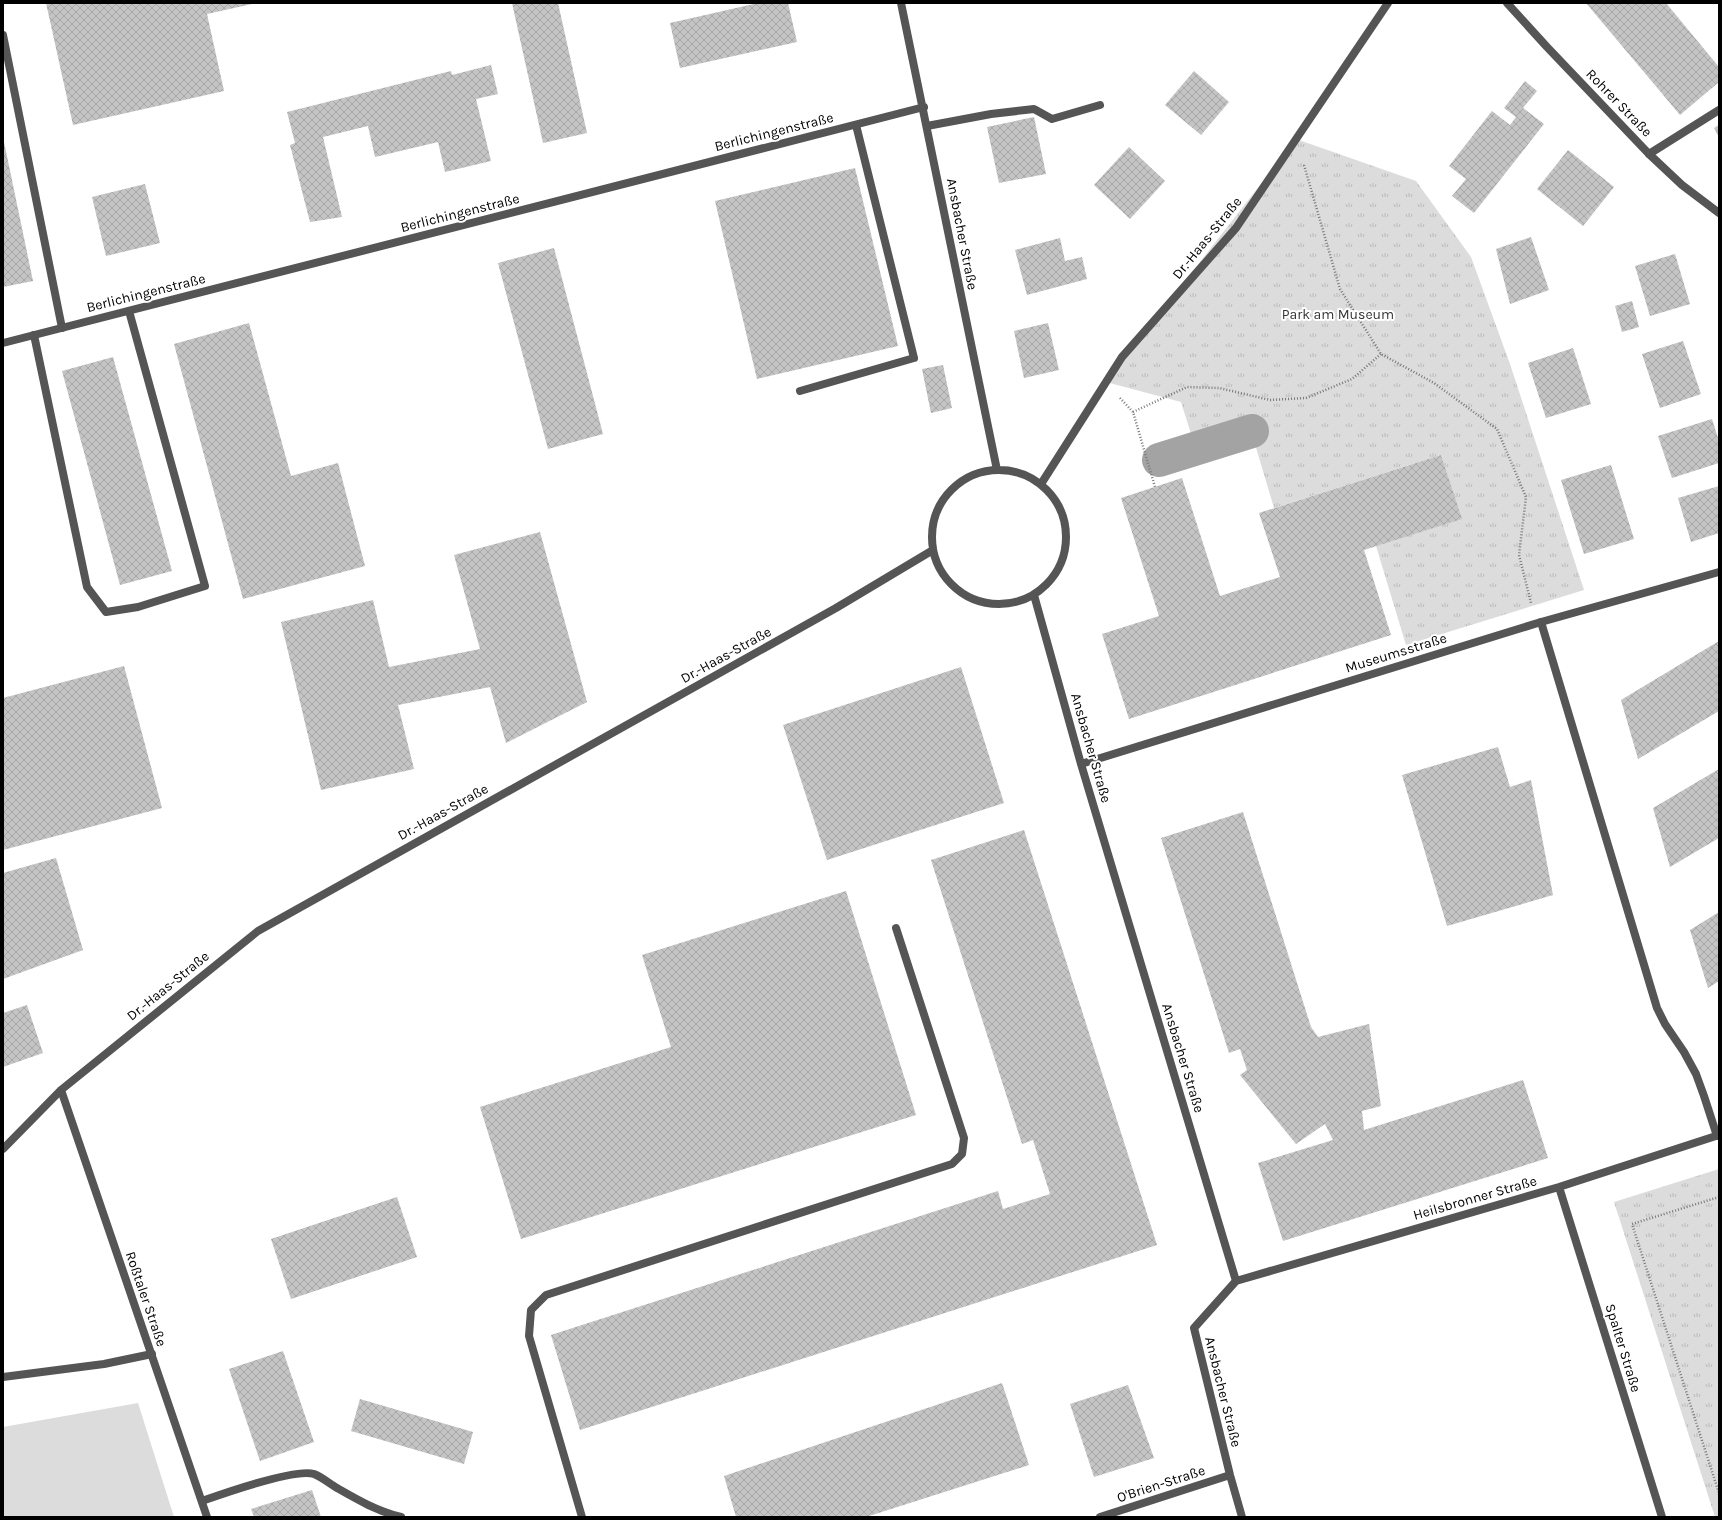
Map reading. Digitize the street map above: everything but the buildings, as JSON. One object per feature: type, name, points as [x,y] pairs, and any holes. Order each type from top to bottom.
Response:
[{"type":"street","name":"Ansbacher Straße","points":[[901,3],[924,107],[997,470]]},
{"type":"street","name":"Dr.-Haas-Straße","points":[[1041,484],[1122,357],[1236,228],[1388,3]]},
{"type":"street","name":"Rohrer Straße","points":[[1507,3],[1649,154],[1682,185],[1719,213]]},
{"type":"street","points":[[3,35],[62,328]]},
{"type":"street","points":[[927,126],[991,114],[1034,109],[1052,119],[1100,105]]},
{"type":"street","name":"Berlichingenstraße","points":[[3,343],[924,107]]},
{"type":"street","points":[[1649,154],[1719,110]]},
{"type":"street","points":[[800,391],[914,358],[856,125]]},
{"type":"street","points":[[34,335],[87,587],[106,612],[138,607],[205,586],[129,311]]},
{"type":"street","points":[[997,470],[1012,471],[1028,476],[1041,484],[1056,500],[1064,520],[1066,542],[1061,563],[1050,581],[1034,595],[1014,603],[992,605],[972,599],[954,587],[940,570],[933,550],[932,531],[936,512],[947,495],[960,482],[978,473],[997,470]]},
{"type":"street","name":"Dr.-Haas-Straße","points":[[3,1149],[61,1090],[258,930],[836,608],[933,550]]},
{"type":"street","name":"Museumsstraße","points":[[1081,764],[1539,622],[1719,572]]},
{"type":"street","name":"Ansbacher Straße","points":[[1034,595],[1081,764],[1236,1281],[1194,1328],[1230,1475],[1242,1517]]},
{"type":"street","points":[[1539,622],[1657,1008],[1664,1024],[1684,1052],[1696,1074],[1718,1135]]},
{"type":"street","points":[[582,1517],[529,1336],[531,1310],[546,1295],[952,1164],[962,1154],[964,1138],[896,928]]},
{"type":"street","name":"Roßtaler Straße","points":[[61,1090],[207,1517]]},
{"type":"street","name":"Heilsbronner Straße","points":[[1236,1281],[1559,1187],[1718,1135]]},
{"type":"street","name":"Spalter Straße","points":[[1559,1187],[1662,1517]]},
{"type":"street","points":[[3,1377],[104,1364],[152,1354]]},
{"type":"street","points":[[202,1501],[231,1491],[300,1472],[313,1474],[367,1505],[387,1514],[401,1517]]},
{"type":"street","name":"O'Brien-Straße","points":[[1100,1517],[1230,1475]]},
{"type":"path","points":[[1296,139],[1340,290],[1381,354],[1434,383],[1497,429],[1526,497],[1519,555],[1539,622]]},
{"type":"path","points":[[1133,412],[1187,388],[1219,388],[1270,400],[1306,398],[1352,379],[1381,354]]},
{"type":"path","points":[[1106,382],[1133,412],[1155,487]]},
{"type":"path","points":[[1719,1197],[1632,1224],[1719,1493]]},
{"type":"green space","name":"Park am Museum","points":[[1296,139],[1416,181],[1471,257],[1510,364],[1584,590],[1406,645],[1376,546],[1461,519],[1441,455],[1274,508],[1249,424],[1193,440],[1181,402],[1106,382]]},
{"type":"green space","points":[[1719,1169],[1719,1517],[1715,1517],[1614,1202]]},
{"type":"green space","points":[[138,1403],[174,1517],[3,1517],[3,1427]]},
{"type":"waterway","points":[[1159,460],[1252,431]]}]
